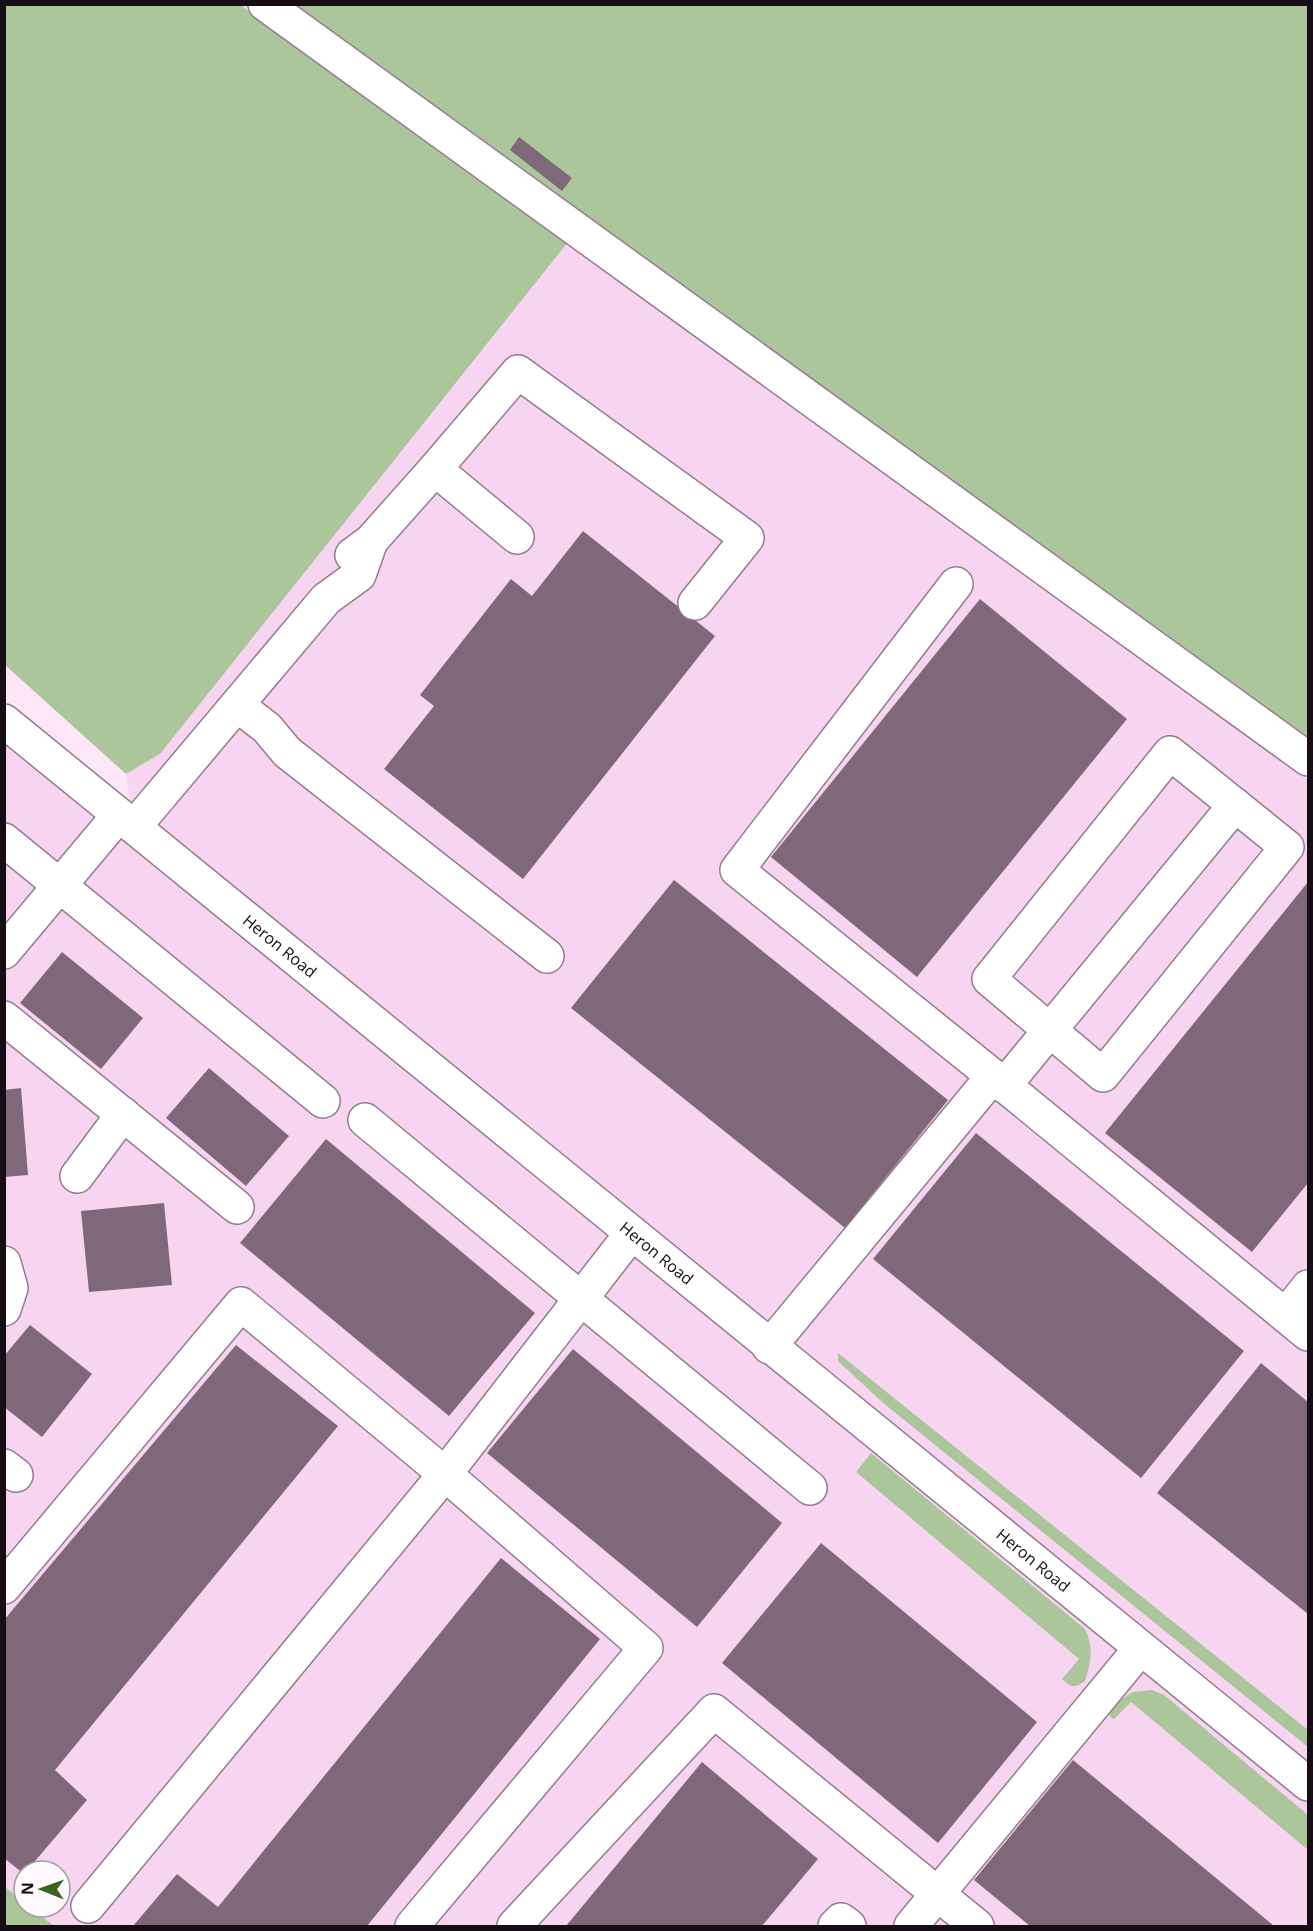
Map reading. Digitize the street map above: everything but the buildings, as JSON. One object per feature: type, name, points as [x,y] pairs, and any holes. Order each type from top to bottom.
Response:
[{"type":"street","points":[[265,4],[1308,759]]},
{"type":"street","points":[[4,952],[59,885],[126,822],[230,713],[326,599],[359,575],[371,542],[518,372],[747,538],[695,603]]},
{"type":"street","points":[[435,469],[517,537]]},
{"type":"street","points":[[956,584],[737,870],[1297,1325],[1308,1287]]},
{"type":"street","points":[[230,713],[267,728],[287,752],[547,956]]},
{"type":"street","name":"Heron Road","points":[[4,721],[1308,1784]]},
{"type":"street","points":[[1170,753],[1235,804],[1287,847],[1103,1075],[989,979],[1170,753]]},
{"type":"street","points":[[770,1347],[999,1081],[1050,1030],[1235,804]]},
{"type":"street","points":[[4,840],[323,1101]]},
{"type":"street","points":[[4,1017],[237,1207]]},
{"type":"street","points":[[77,1176],[123,1114]]},
{"type":"street","points":[[365,1120],[580,1301],[810,1488]]},
{"type":"street","points":[[88,1906],[445,1474],[631,1234]]},
{"type":"street","points":[[4,1263],[11,1288],[4,1309]]},
{"type":"street","points":[[4,1587],[241,1304],[445,1474],[646,1648],[412,1926]]},
{"type":"street","points":[[911,1926],[1140,1649]]},
{"type":"street","points":[[514,1926],[714,1711],[977,1926]]},
{"type":"street","points":[[836,1926],[841,1920],[849,1926]]},
{"type":"shaded area","points":[[238,5],[1308,5],[1308,1926],[54,1926],[45,1919],[72,1919],[72,1859],[12,1859],[12,1892],[5,1886],[4,721],[134,826],[126,774],[160,754],[568,243]]},
{"type":"green space","points":[[4,5],[240,5],[569,241],[160,754],[126,774],[5,665]]},
{"type":"green space","points":[[280,5],[1308,5],[1308,750]]},
{"type":"green space","points":[[838,1353],[1308,1730],[1308,1747],[882,1402],[838,1361]]},
{"type":"green space","points":[[871,1453],[1085,1629],[1090,1642],[1091,1655],[1085,1681],[1073,1686],[1065,1682],[1062,1679],[1079,1659],[856,1472]]},
{"type":"green space","points":[[1152,1690],[1164,1695],[1308,1815],[1308,1850],[1131,1702],[1114,1719],[1110,1717],[1110,1706],[1133,1692]]},
{"type":"green space","points":[[4,1886],[12,1892],[12,1919],[45,1919],[54,1926],[5,1926]]}]
